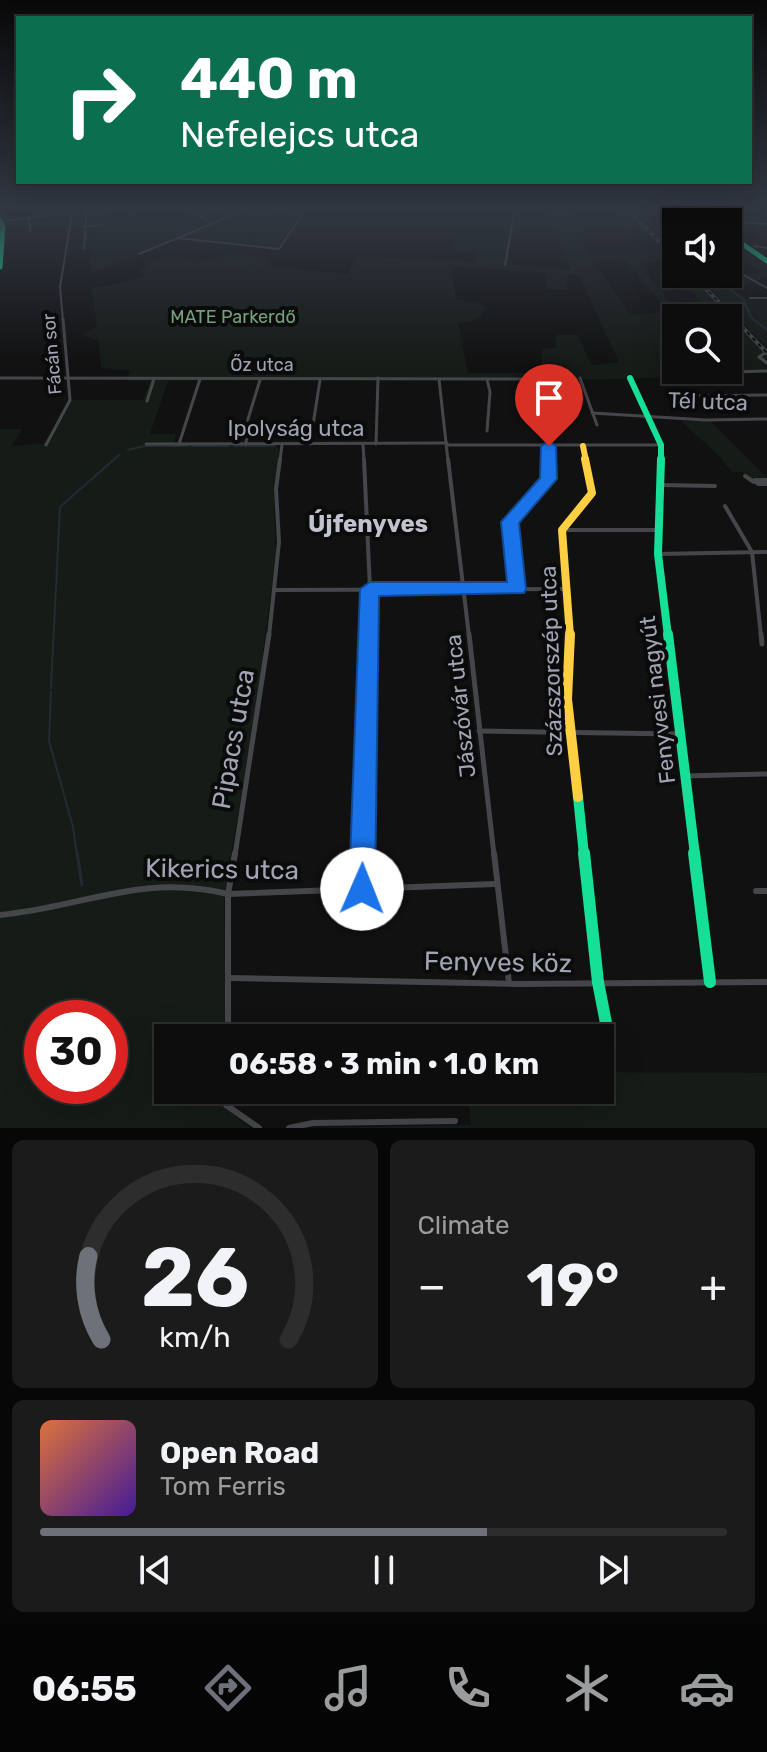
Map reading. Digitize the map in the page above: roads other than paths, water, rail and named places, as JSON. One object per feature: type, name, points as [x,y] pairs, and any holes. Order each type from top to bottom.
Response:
[{"type":"street","name":"Fácán sor","points":[[46,445],[70,400],[60,287],[64,261]]},
{"type":"street","points":[[505,265],[506,261]]},
{"type":"street","points":[[742,274],[767,288]]},
{"type":"street","points":[[750,298],[766,296]]},
{"type":"street","points":[[751,355],[765,353]]},
{"type":"street","points":[[760,355],[760,359],[767,363]]},
{"type":"street","points":[[742,372],[767,371]]},
{"type":"street","name":"Őz utca","points":[[0,378],[524,379],[537,427]]},
{"type":"street","points":[[376,444],[378,378]]},
{"type":"street","points":[[580,378],[597,425]]},
{"type":"street","name":"Fenyvesi nagyút","points":[[630,378],[661,445],[658,554],[710,982]]},
{"type":"street","points":[[147,401],[154,379]]},
{"type":"street","points":[[179,444],[200,379]]},
{"type":"street","points":[[246,444],[248,419],[260,379]]},
{"type":"street","points":[[310,444],[320,379]]},
{"type":"street","name":"Jászóvár utca","points":[[439,379],[465,589],[495,884],[509,983]]},
{"type":"street","points":[[487,379],[490,392],[487,431]]},
{"type":"street","points":[[691,396],[767,395]]},
{"type":"street","name":"Tél utca","points":[[592,413],[767,419]]},
{"type":"street","name":"Ipolyság utca","points":[[146,444],[661,445]]},
{"type":"street","name":"Pipacs utca","points":[[228,1024],[228,894],[264,682],[279,542],[276,489],[282,444]]},
{"type":"street","points":[[362,889],[370,589],[363,444]]},
{"type":"street","points":[[517,589],[510,522],[549,479],[549,446]]},
{"type":"street","points":[[562,530],[592,493],[583,446]]},
{"type":"street","points":[[745,476],[756,483],[767,482]]},
{"type":"street","points":[[660,485],[715,486]]},
{"type":"street","points":[[725,506],[752,552],[762,644]]},
{"type":"street","points":[[562,530],[659,530]]},
{"type":"street","name":"Százszorszép utca","points":[[562,530],[570,638],[566,686],[570,733],[605,1024]]},
{"type":"street","points":[[658,554],[767,552]]},
{"type":"street","points":[[274,590],[568,589]]},
{"type":"street","points":[[479,731],[679,734]]},
{"type":"street","points":[[684,776],[767,774]]},
{"type":"street","name":"Kikerics utca","points":[[0,915],[43,912],[128,887],[172,885],[228,894],[495,884]]},
{"type":"street","points":[[756,891],[767,891]]},
{"type":"street","name":"Fenyves köz","points":[[229,978],[509,983],[767,982]]},
{"type":"street","points":[[228,1104],[232,1110],[259,1128]]},
{"type":"street","points":[[289,1128],[313,1123],[455,1121]]},
{"type":"waterway","points":[[728,288],[743,299],[751,317],[767,330]]},
{"type":"waterway","points":[[128,450],[144,446],[188,446]]},
{"type":"waterway","points":[[192,446],[228,446]]},
{"type":"waterway","points":[[234,446],[274,446]]},
{"type":"waterway","points":[[51,688],[60,507],[119,455]]},
{"type":"waterway","points":[[51,692],[49,741],[73,827],[77,855]]},
{"type":"waterway","points":[[77,853],[82,885]]},
{"type":"railway","points":[[705,288],[767,353]]},
{"type":"district","name":"Újfenyves","points":[[368,524]]},
{"type":"park label","name":"MATE Parkerdő","points":[[233,317]]}]
